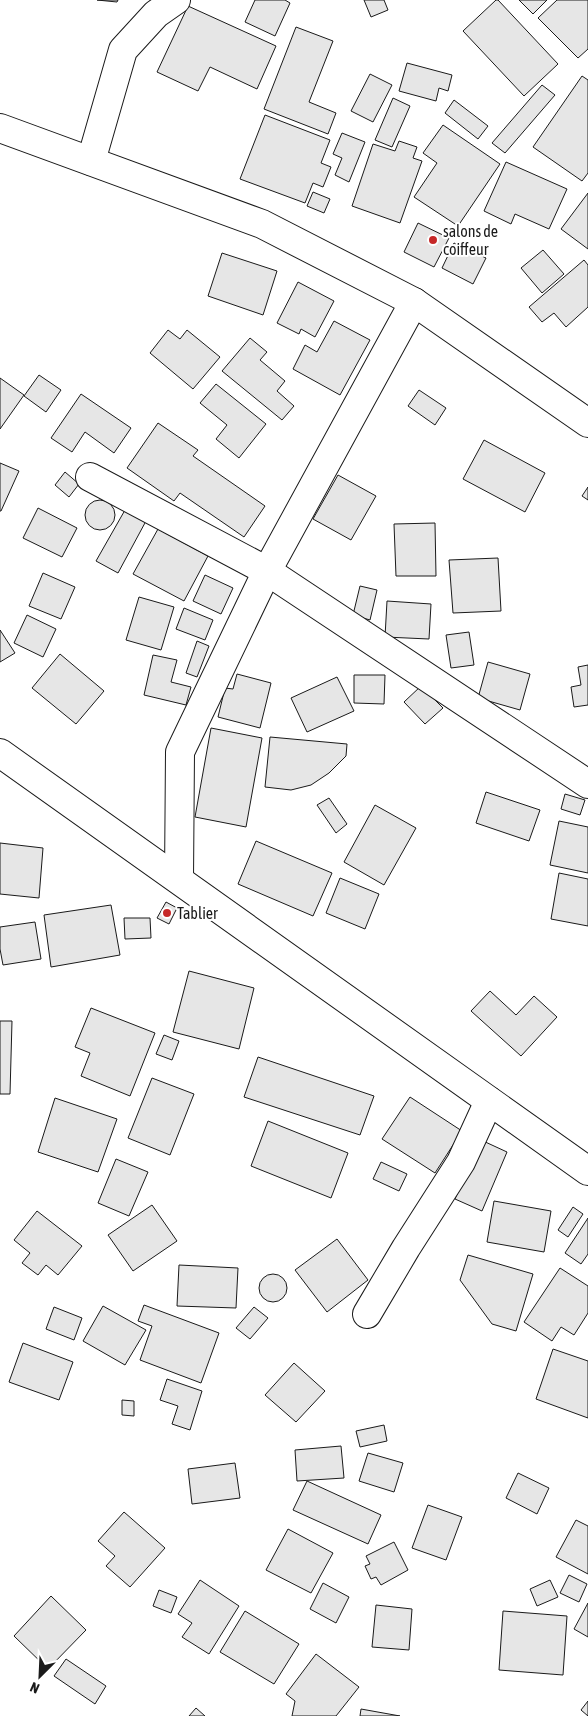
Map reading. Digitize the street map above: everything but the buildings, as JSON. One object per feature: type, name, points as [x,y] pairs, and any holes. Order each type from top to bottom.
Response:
[{"type":"main road","points":[[91,160],[123,50],[156,14],[176,0]]},
{"type":"main road","points":[[0,128],[262,224],[414,302],[588,424]]},
{"type":"main road","points":[[178,879],[180,752],[266,572],[414,302]]},
{"type":"main road","points":[[90,477],[266,572],[588,784]]},
{"type":"main road","points":[[0,753],[588,1171]]},
{"type":"main road","points":[[367,1314],[406,1248],[461,1162],[489,1101]]},
{"type":"place","name":"salons de coiffeur","points":[[433,240]]},
{"type":"place","name":"Tablier","points":[[167,913]]}]
